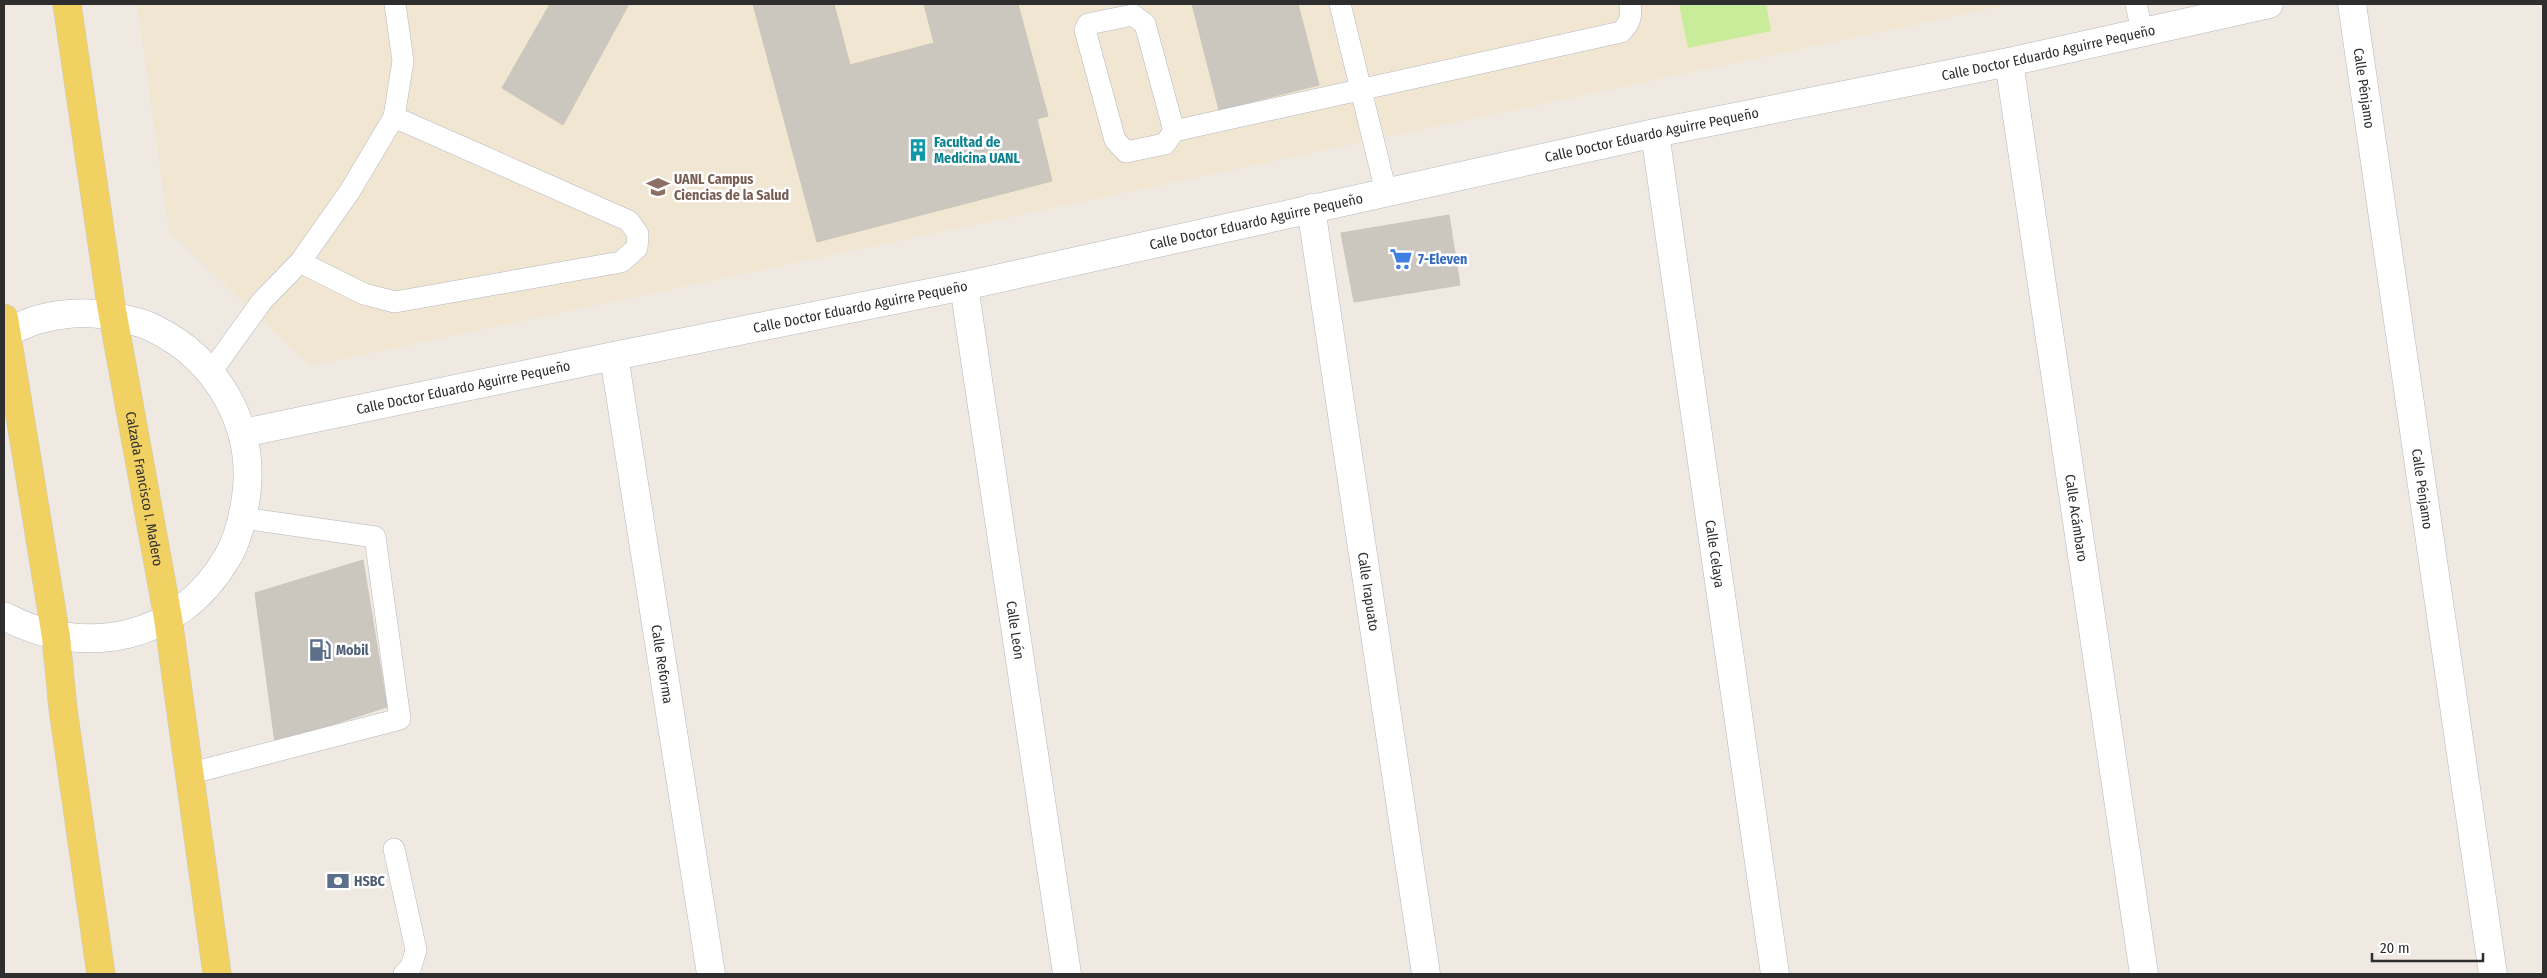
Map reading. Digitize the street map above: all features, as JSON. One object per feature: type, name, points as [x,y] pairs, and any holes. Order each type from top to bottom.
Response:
[{"type":"main road","name":"Calzada Francisco I. Madero","points":[[67,4],[114,316],[168,618],[217,974]]},
{"type":"main road","points":[[5,329],[56,637],[63,709],[101,974]]},
{"type":"street","name":"Calle Doctor Eduardo Aguirre Pequeño","points":[[243,433],[964,286],[1655,133],[2009,62],[2269,4]]},
{"type":"street","name":"Calle Pénjamo","points":[[2352,4],[2493,974]]},
{"type":"street","name":"Calle Acámbaro","points":[[2009,62],[2144,974]]},
{"type":"street","name":"Calle Celaya","points":[[1655,133],[1775,974]]},
{"type":"street","name":"Calle Irapuato","points":[[1311,208],[1426,974]]},
{"type":"street","name":"Calle León","points":[[964,286],[1067,974]]},
{"type":"street","points":[[4,616],[26,628],[56,637],[85,639],[114,637],[142,630],[168,618],[202,592],[228,558],[243,518],[249,476],[243,433],[230,401],[211,372],[186,348],[152,327],[114,316],[86,313],[59,316],[5,329]]},
{"type":"street","name":"Calle Reforma","points":[[614,356],[711,974]]},
{"type":"lane","points":[[211,372],[262,302],[300,262],[350,191],[394,117],[404,61],[395,4]]},
{"type":"lane","points":[[1340,4],[1386,192]]},
{"type":"lane","points":[[1174,130],[1145,24],[1133,15],[1088,24],[1085,30],[1086,38],[1115,140],[1126,152],[1165,144],[1174,130],[1621,32],[1629,24],[1630,4]]},
{"type":"lane","points":[[2136,4],[2142,32]]},
{"type":"lane","points":[[300,262],[364,294],[395,302],[621,262],[637,248],[638,234],[629,221],[394,117]]},
{"type":"lane","points":[[188,774],[400,718],[375,537],[243,518]]},
{"type":"lane","points":[[394,849],[416,950],[411,967],[404,974]]},
{"type":"shaded area","name":"UANL Campus Ciencias de la Salud","points":[[137,4],[2012,4],[310,366],[169,231]]},
{"type":"green space","points":[[1679,4],[1766,4],[1771,31],[1688,48]]},
{"type":"building","points":[[550,4],[629,4],[563,125],[502,88]]},
{"type":"building","name":"Facultad de Medicina UANL","points":[[753,4],[834,4],[850,65],[934,43],[924,4],[1018,4],[1048,116],[1037,119],[1052,181],[817,242]]},
{"type":"building","points":[[1192,4],[1298,4],[1319,85],[1219,110]]},
{"type":"building","name":"7-Eleven","points":[[1449,215],[1460,285],[1354,302],[1341,233]]},
{"type":"building","name":"Mobil","points":[[363,560],[387,707],[275,743],[255,593]]},
{"type":"place","name":"Facultad de Medicina UANL","points":[[918,150]]},
{"type":"place","name":"UANL Campus Ciencias de la Salud","points":[[658,187]]},
{"type":"place","name":"7-Eleven","points":[[1401,259]]},
{"type":"place","name":"Mobil","points":[[320,650]]},
{"type":"place","name":"HSBC","points":[[338,881]]}]
